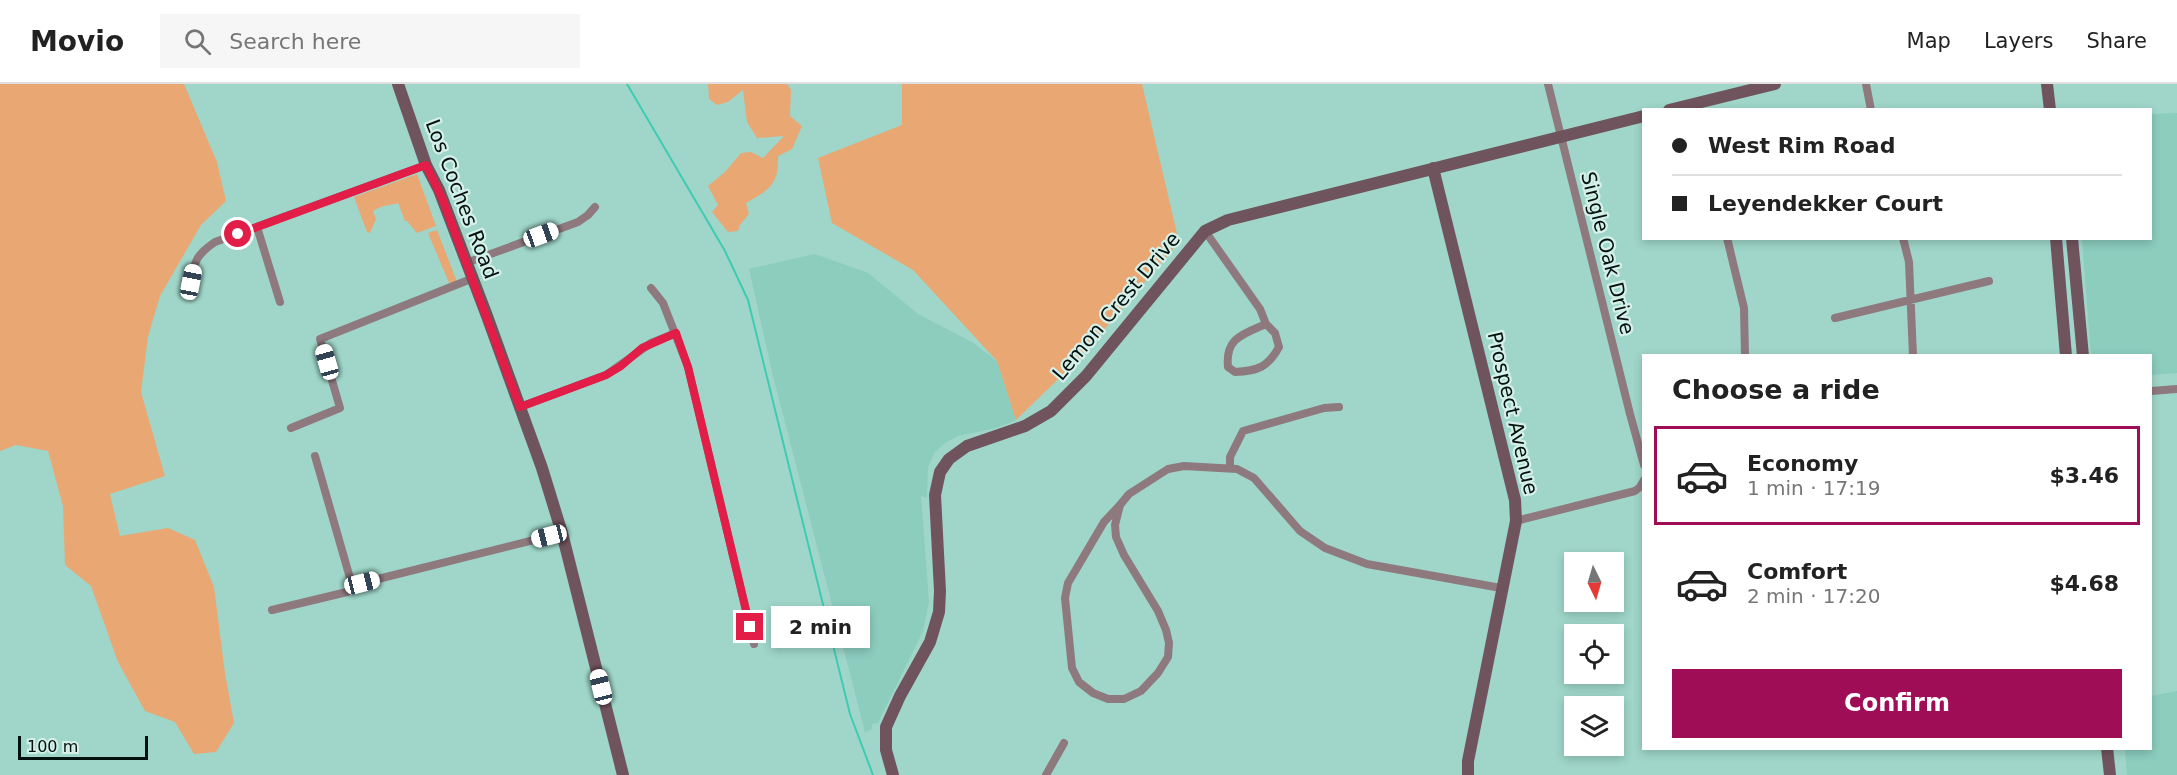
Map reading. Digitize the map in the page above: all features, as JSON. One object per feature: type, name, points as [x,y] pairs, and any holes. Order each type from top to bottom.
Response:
[{"type":"street","name":"Los Coches Road","points":[[398,84],[426,165],[442,198],[520,407],[562,533],[623,775]]},
{"type":"street","name":"Single Oak Drive","points":[[1548,84],[1642,458]]},
{"type":"street","points":[[1694,106],[1775,84]]},
{"type":"street","points":[[1866,84],[1871,108]]},
{"type":"street","points":[[2047,84],[2050,108]]},
{"type":"street","name":"Lemon Crest Drive","points":[[893,775],[886,750],[886,727],[900,696],[930,642],[939,612],[935,495],[940,472],[949,459],[967,446],[1025,426],[1051,411],[1086,376],[1205,231],[1228,220],[1642,116]]},
{"type":"street","points":[[191,282],[195,260],[215,242],[426,165]]},
{"type":"street","name":"Prospect Avenue","points":[[1433,168],[1515,500],[1516,521],[1468,761],[1468,775]]},
{"type":"street","points":[[466,263],[578,222],[595,207]]},
{"type":"street","points":[[257,226],[280,302]]},
{"type":"street","points":[[1205,231],[1260,309],[1266,324],[1275,333],[1279,347],[1271,361],[1260,368],[1235,372],[1228,367],[1227,356],[1230,345],[1237,337],[1266,324]]},
{"type":"street","points":[[1727,240],[1744,308],[1745,354]]},
{"type":"street","points":[[1904,240],[1909,262],[1913,354]]},
{"type":"street","points":[[2056,240],[2066,354]]},
{"type":"street","points":[[2072,240],[2083,354]]},
{"type":"street","points":[[291,428],[340,408],[320,339],[471,279]]},
{"type":"street","points":[[1835,318],[1989,282]]},
{"type":"street","points":[[651,288],[663,303],[688,367],[754,644]]},
{"type":"street","points":[[520,407],[606,375],[621,366],[642,348],[676,333]]},
{"type":"street","points":[[2152,391],[2177,389]]},
{"type":"street","points":[[1230,468],[1230,457],[1243,431],[1324,408],[1339,407]]},
{"type":"street","points":[[315,456],[350,578],[354,582],[362,583]]},
{"type":"street","points":[[1120,505],[1115,525],[1116,537],[1137,579],[1158,611],[1169,643],[1168,657],[1158,673],[1141,691],[1124,699],[1108,699],[1093,693],[1079,682],[1072,668],[1065,598],[1068,582],[1104,522],[1130,494],[1168,469],[1184,466],[1237,469],[1254,478],[1300,531],[1325,548],[1367,564],[1501,588]]},
{"type":"street","points":[[1516,521],[1635,491],[1642,484]]},
{"type":"street","points":[[272,610],[347,592],[362,583],[562,533]]},
{"type":"street","points":[[1046,775],[1064,743]]},
{"type":"street","points":[[2107,750],[2110,775]]},
{"type":"shaded area","points":[[0,84],[184,84],[217,162],[226,201],[201,225],[160,296],[148,337],[141,392],[165,476],[110,494],[120,536],[168,528],[195,540],[214,587],[234,723],[216,752],[194,754],[175,722],[145,711],[118,662],[91,586],[65,565],[63,506],[48,451],[16,445],[0,451]]},
{"type":"shaded area","points":[[708,84],[787,84],[791,90],[790,116],[802,126],[792,149],[778,156],[777,174],[771,186],[746,203],[749,214],[738,231],[728,232],[712,212],[718,205],[708,186],[725,172],[741,153],[751,152],[763,158],[784,136],[757,138],[747,122],[743,90],[728,102],[717,105],[709,99]]},
{"type":"shaded area","points":[[902,84],[1142,84],[1179,242],[1080,358],[1016,420],[997,361],[913,270],[832,223],[818,158],[902,125]]},
{"type":"shaded area","points":[[2177,113],[2177,373],[2152,375],[2152,354],[2091,354],[2082,240],[2152,240],[2152,114]]},
{"type":"shaded area","points":[[417,174],[436,226],[417,233],[405,221],[398,203],[373,211],[376,219],[370,233],[367,232],[354,197]]},
{"type":"shaded area","points":[[437,230],[457,282],[450,285],[428,233]]},
{"type":"shaded area","points":[[815,254],[868,273],[918,314],[972,342],[997,361],[1016,420],[996,428],[958,436],[935,452],[928,467],[927,498],[921,496],[929,602],[923,631],[878,723],[872,724],[872,729],[865,732],[772,372],[749,269]]},
{"type":"shaded area","points":[[2177,691],[2177,775],[2127,775],[2125,750],[2152,750],[2152,696]]},
{"type":"waterway","points":[[627,84],[725,251],[748,300],[850,714],[873,775]]},
{"type":"route","points":[[238,234],[426,165],[442,198],[520,407],[606,375],[621,366],[642,348],[676,333],[688,367],[750,627]]}]
